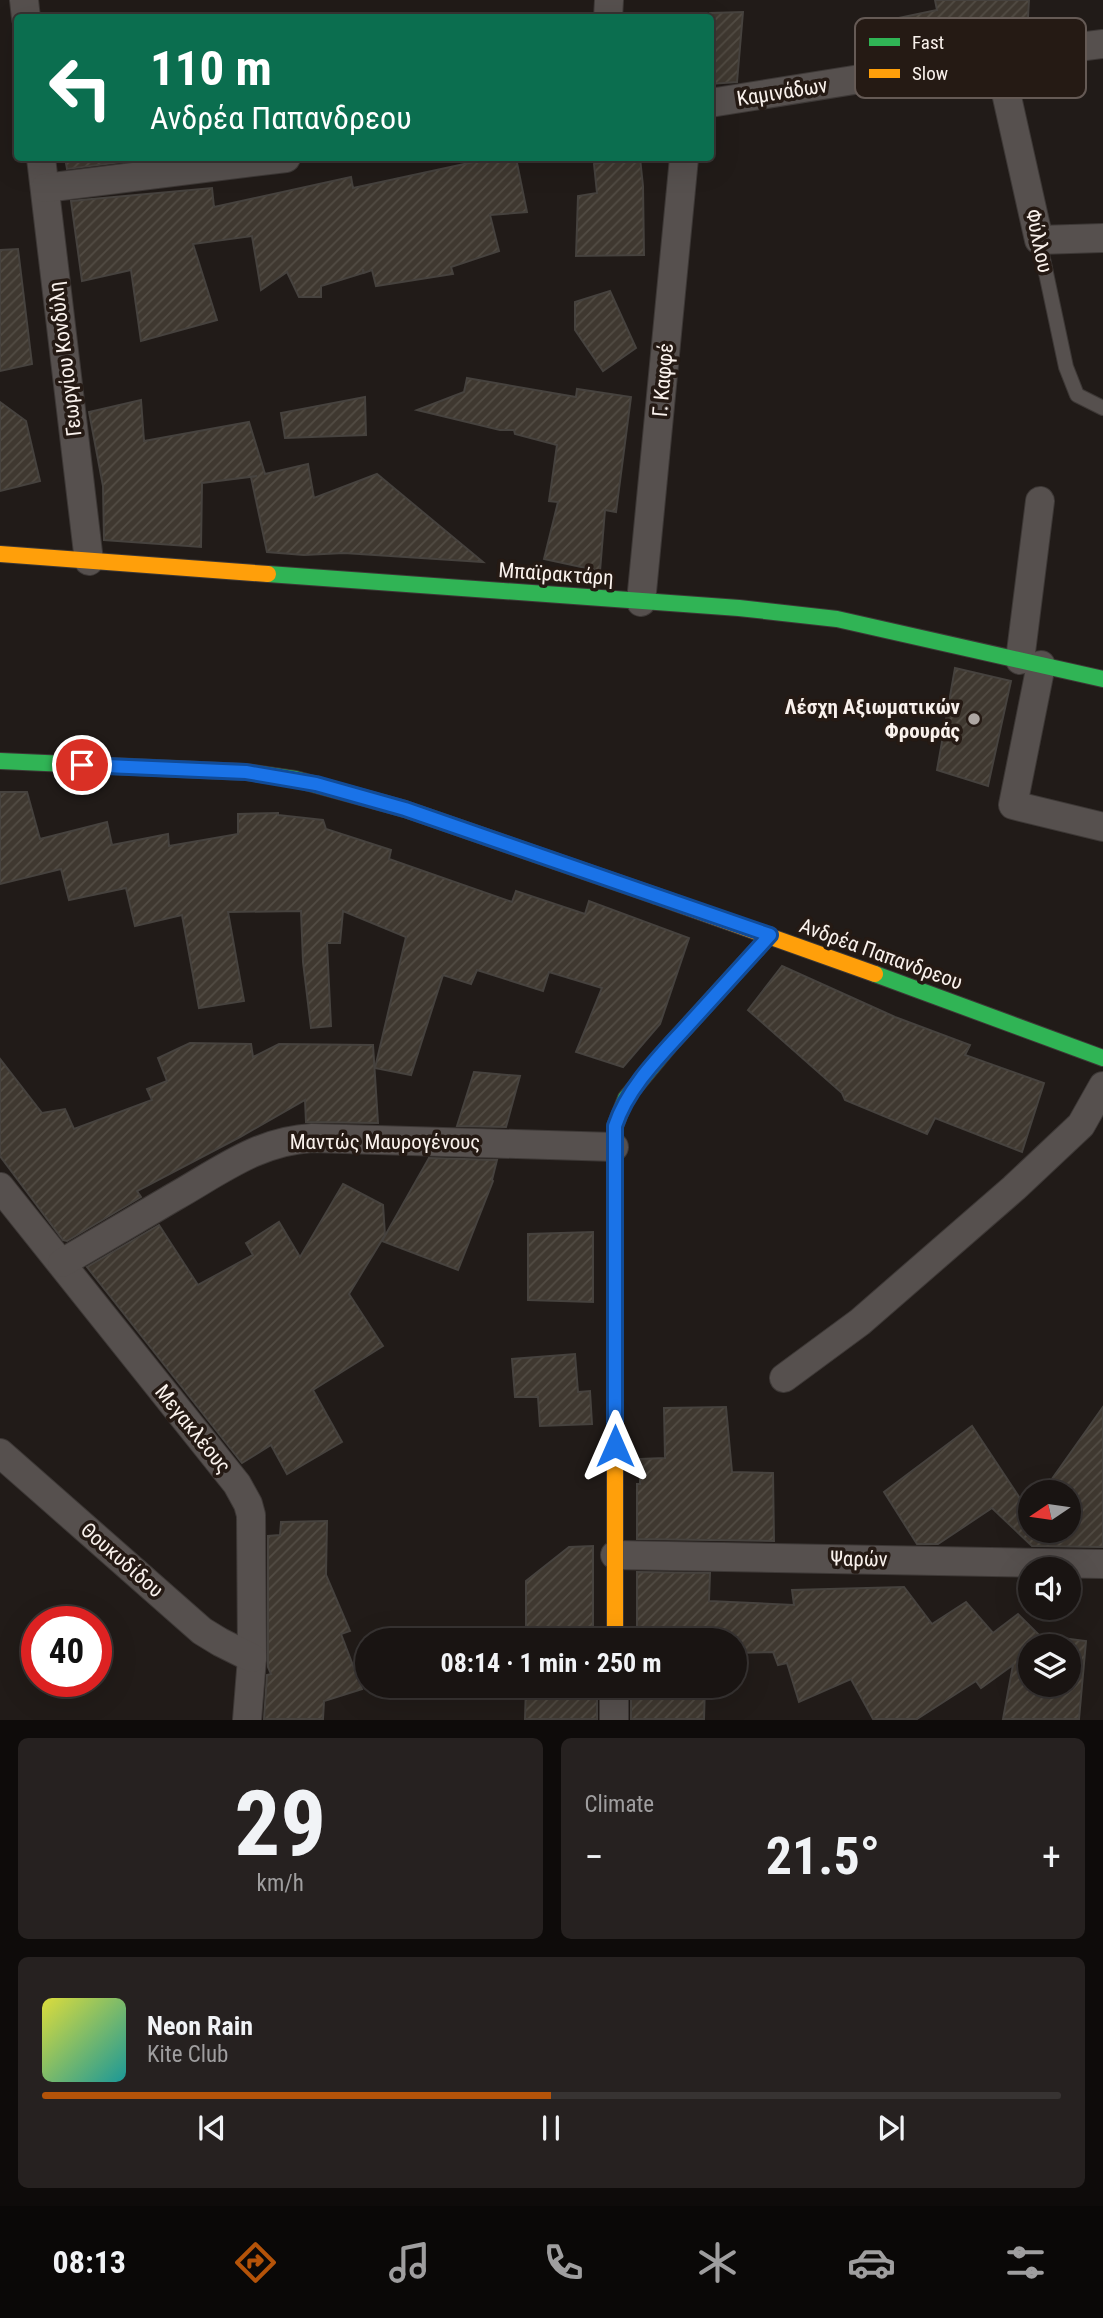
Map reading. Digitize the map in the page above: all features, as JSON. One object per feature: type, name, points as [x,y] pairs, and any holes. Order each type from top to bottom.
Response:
[{"type":"street","name":"Καμινάδων","points":[[714,102],[855,80]]},
{"type":"street","name":"Φύλλου","points":[[1007,98],[1039,240]]},
{"type":"street","name":"Γεωργίου Κονδύλη","points":[[41,161],[89,561]]},
{"type":"street","points":[[45,188],[262,161]]},
{"type":"street","name":"Γ. Καφφέ","points":[[641,602],[684,161]]},
{"type":"street","points":[[1039,240],[1103,238]]},
{"type":"street","points":[[1040,501],[1031,663],[1013,804],[1103,827]]},
{"type":"street","name":"Μπαϊρακτάρη","points":[[0,554],[737,607],[837,619],[1103,679]]},
{"type":"street","name":"Ανδρέα Παπανδρεου","points":[[0,761],[246,772],[295,779],[405,809],[770,935],[1103,1058]]},
{"type":"street","points":[[614,1628],[615,1126],[626,1098],[670,1045],[770,935]]},
{"type":"street","points":[[784,1378],[860,1322],[1014,1188],[1081,1125],[1103,1086]]},
{"type":"street","name":"Μαντώς Μαυρογένους","points":[[62,1263],[239,1160],[290,1139],[614,1147]]},
{"type":"street","name":"Μεγακλέους","points":[[0,1187],[237,1484],[248,1504],[251,1515],[252,1658],[247,1720]]},
{"type":"street","name":"Θουκυδίδου","points":[[0,1453],[202,1631],[252,1658]]},
{"type":"street","name":"Ψαρών","points":[[615,1555],[1103,1564]]},
{"type":"street","points":[[614,1698],[614,1720]]},
{"type":"lane","name":"Φύλλου","points":[[1039,240],[1066,367],[1077,395],[1103,408]]},
{"type":"building","points":[[935,0],[1029,0],[1028,18],[898,18],[937,10]]},
{"type":"building","points":[[743,12],[737,82],[714,84],[714,14],[710,13]]},
{"type":"building","points":[[66,161],[122,162],[67,169]]},
{"type":"building","points":[[478,161],[517,161],[527,212],[490,215],[499,251],[451,267],[453,274],[376,286],[372,270],[364,273],[363,269],[363,273],[321,286],[321,297],[299,297],[287,272],[261,290],[252,236],[193,244],[217,320],[141,341],[131,270],[82,281],[71,201],[212,188],[214,207],[351,177],[353,188]]},
{"type":"building","points":[[640,161],[644,255],[576,256],[578,196],[597,193],[594,164]]},
{"type":"building","points":[[18,249],[32,364],[0,371],[0,250]]},
{"type":"building","points":[[610,291],[636,348],[603,371],[575,330],[575,302]]},
{"type":"building","points":[[467,378],[576,397],[577,389],[631,397],[616,512],[605,510],[600,571],[544,559],[558,502],[549,501],[557,445],[515,434],[514,430],[500,430],[417,410],[464,392]]},
{"type":"building","points":[[365,397],[366,435],[285,438],[281,413]]},
{"type":"building","points":[[141,400],[144,441],[249,422],[265,474],[308,464],[314,498],[377,474],[483,562],[344,553],[304,555],[267,552],[251,477],[257,476],[202,483],[201,547],[104,540],[103,486],[89,412]]},
{"type":"building","points":[[0,402],[26,421],[40,481],[0,491]]},
{"type":"building","name":"Λέσχη Αξιωματικών Φρουράς","points":[[955,668],[1011,681],[988,786],[937,770]]},
{"type":"building","points":[[0,792],[27,792],[40,839],[107,822],[112,845],[168,834],[169,846],[238,834],[238,814],[278,813],[323,820],[326,829],[391,850],[389,859],[512,902],[516,891],[585,914],[589,901],[689,938],[660,1024],[623,1067],[576,1052],[602,988],[549,972],[543,991],[477,970],[471,984],[443,975],[411,1075],[375,1068],[406,937],[343,911],[340,943],[327,943],[331,1026],[311,1028],[303,962],[301,911],[228,912],[244,1001],[199,1008],[182,915],[135,926],[126,888],[69,900],[61,869],[0,884]]},
{"type":"building","points":[[782,966],[895,1017],[970,1045],[965,1055],[1044,1083],[1022,1152],[935,1118],[927,1134],[845,1100],[842,1093],[748,1010]]},
{"type":"building","points":[[190,1043],[251,1044],[253,1057],[279,1044],[373,1045],[378,1123],[306,1122],[305,1100],[137,1191],[141,1197],[67,1241],[63,1240],[0,1156],[0,1059],[42,1113],[65,1109],[74,1129],[152,1100],[147,1089],[167,1081],[158,1058]]},
{"type":"building","points":[[474,1072],[520,1076],[506,1127],[457,1126]]},
{"type":"building","points":[[429,1158],[497,1160],[493,1181],[458,1270],[382,1241]]},
{"type":"building","points":[[343,1184],[383,1205],[385,1235],[349,1294],[383,1346],[313,1390],[342,1442],[287,1474],[271,1445],[242,1463],[87,1267],[159,1225],[198,1285],[253,1255],[246,1243],[279,1222],[300,1257]]},
{"type":"building","points":[[593,1232],[593,1302],[528,1300],[528,1234]]},
{"type":"building","points":[[575,1354],[578,1392],[590,1391],[592,1424],[540,1426],[538,1397],[515,1397],[512,1359]]},
{"type":"building","points":[[726,1407],[732,1472],[773,1473],[774,1541],[637,1539],[640,1459],[665,1458],[664,1408]]},
{"type":"building","points":[[1103,1407],[1103,1547],[1030,1544],[1082,1544],[1082,1480],[1051,1480]]},
{"type":"building","points":[[972,1426],[1018,1495],[1018,1533],[992,1508],[938,1544],[917,1544],[884,1492]]},
{"type":"building","points":[[327,1521],[326,1575],[350,1631],[341,1634],[355,1671],[355,1691],[324,1701],[323,1719],[264,1719],[267,1675],[271,1674],[268,1667],[268,1536],[280,1535],[281,1522]]},
{"type":"building","points":[[593,1546],[593,1628],[526,1628],[526,1581],[569,1547]]},
{"type":"building","points":[[637,1572],[710,1573],[709,1601],[794,1605],[792,1590],[904,1587],[932,1624],[966,1602],[993,1633],[1018,1614],[1018,1620],[1024,1620],[1038,1634],[1018,1634],[1018,1697],[1081,1697],[1079,1719],[1003,1719],[1013,1665],[981,1688],[976,1681],[917,1719],[873,1719],[851,1679],[799,1702],[787,1663],[778,1665],[773,1652],[747,1653],[747,1628],[637,1628]]},
{"type":"building","points":[[1081,1640],[1086,1641],[1081,1697]]},
{"type":"building","points":[[526,1698],[597,1698],[597,1719],[525,1719]]},
{"type":"building","points":[[631,1698],[705,1698],[704,1719],[631,1719]]},
{"type":"traffic: fast","points":[[268,574],[739,608],[837,619],[1103,679]]},
{"type":"traffic: fast","points":[[0,761],[246,772],[295,779],[405,809],[656,896]]},
{"type":"traffic: fast","points":[[615,1260],[615,1126],[626,1098],[670,1045],[770,935]]},
{"type":"traffic: fast","points":[[875,974],[1103,1058]]},
{"type":"traffic: slow","points":[[0,554],[268,574]]},
{"type":"traffic: slow","points":[[656,896],[875,974]]},
{"type":"traffic: slow","points":[[615,1260],[615,1628]]},
{"type":"place","name":"Λέσχη Αξιωματικών Φρουράς","points":[[974,719]]},
{"type":"route","points":[[82,765],[246,772],[295,779],[337,789],[405,809],[770,935],[670,1045],[626,1098],[615,1126],[615,1446]]}]
